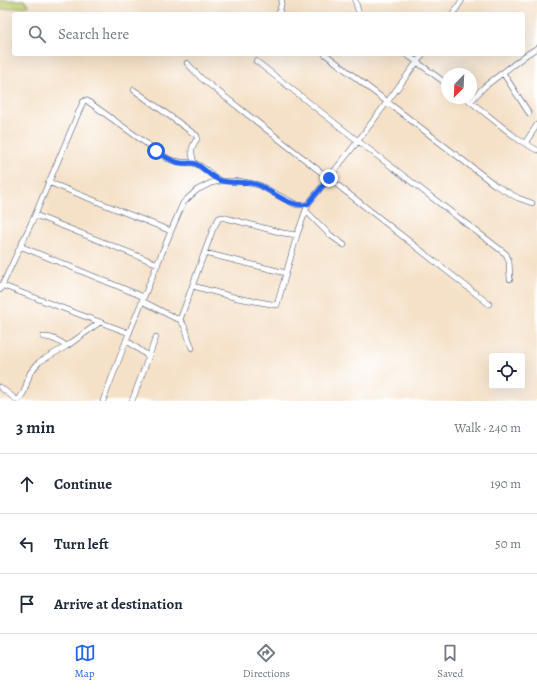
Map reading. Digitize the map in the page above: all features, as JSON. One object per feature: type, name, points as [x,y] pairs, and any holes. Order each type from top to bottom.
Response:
[{"type":"street","points":[[279,12],[282,0]]},
{"type":"street","points":[[355,0],[358,12]]},
{"type":"street","points":[[454,12],[462,0]]},
{"type":"street","points":[[525,56],[537,48]]},
{"type":"street","points":[[327,56],[495,185],[518,198],[532,203]]},
{"type":"street","points":[[409,56],[441,80]]},
{"type":"street","points":[[193,286],[237,298],[277,305],[297,235],[308,204],[388,102],[422,56]]},
{"type":"street","points":[[477,93],[525,56]]},
{"type":"street","points":[[256,61],[506,254],[509,261],[510,279]]},
{"type":"street","points":[[186,64],[201,78],[489,304]]},
{"type":"street","points":[[503,73],[529,113]]},
{"type":"street","points":[[134,90],[197,136],[197,139],[191,147],[194,163]]},
{"type":"street","points":[[129,333],[1,287],[83,102],[86,100],[168,159],[181,163],[194,163],[220,181]]},
{"type":"street","points":[[474,104],[525,143],[537,150]]},
{"type":"street","points":[[525,143],[537,125]]},
{"type":"street","points":[[103,401],[126,340],[183,203],[187,199],[198,190],[220,181],[249,182],[258,185],[296,205],[308,204]]},
{"type":"street","points":[[48,182],[171,232]]},
{"type":"street","points":[[306,211],[330,235],[344,245]]},
{"type":"street","points":[[34,215],[158,264]]},
{"type":"street","points":[[179,319],[193,286],[213,229],[219,218],[222,217],[282,233],[297,235]]},
{"type":"street","points":[[20,246],[143,300],[179,319],[186,328],[188,340],[192,348]]},
{"type":"street","points":[[205,253],[286,273]]},
{"type":"street","points":[[0,387],[18,401],[23,396],[30,373],[39,362],[67,346],[100,322]]},
{"type":"street","points":[[43,336],[55,339],[67,346]]},
{"type":"street","points":[[132,401],[156,337]]},
{"type":"street","points":[[126,340],[148,356]]},
{"type":"green space","points":[[0,0],[24,0],[29,6],[0,10]]},
{"type":"route","points":[[156,151],[174,162],[194,163],[220,181],[249,182],[258,185],[296,205],[308,204],[329,178]]}]
